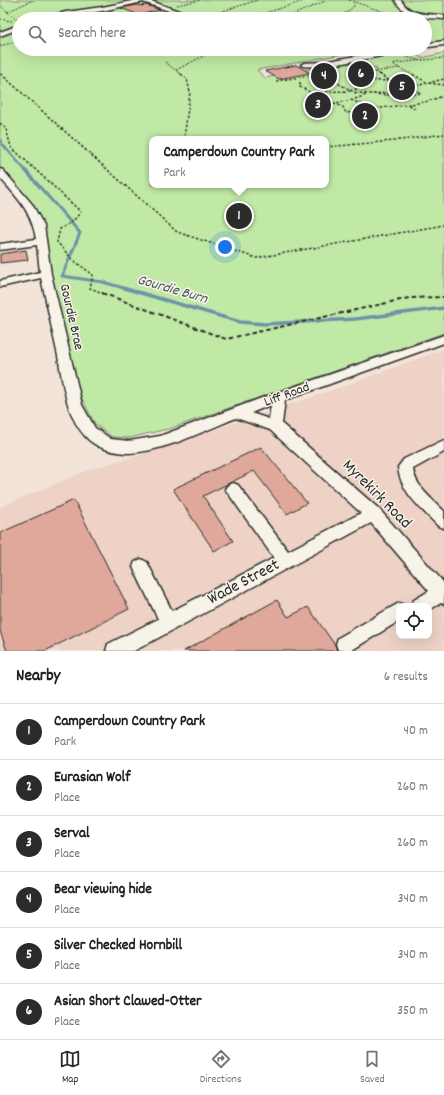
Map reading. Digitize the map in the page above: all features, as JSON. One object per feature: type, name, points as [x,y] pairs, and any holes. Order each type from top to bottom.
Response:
[{"type":"street","points":[[82,12],[143,0],[178,12]]},
{"type":"street","points":[[398,0],[400,6],[410,12]]},
{"type":"street","points":[[83,7],[90,11]]},
{"type":"street","points":[[432,16],[444,17]]},
{"type":"street","points":[[0,34],[12,29]]},
{"type":"street","points":[[432,44],[444,43]]},
{"type":"street","points":[[304,65],[323,64],[367,56]]},
{"type":"street","name":"Gourdie Brae","points":[[0,172],[29,206],[39,226],[46,274],[76,405],[84,425],[95,439],[116,446],[130,447]]},
{"type":"street","points":[[0,247],[41,241]]},
{"type":"street","points":[[0,284],[46,274]]},
{"type":"street","name":"Liff Road","points":[[130,447],[177,436],[278,398],[444,339]]},
{"type":"street","points":[[275,426],[278,398]]},
{"type":"street","name":"Myrekirk Road","points":[[237,413],[275,426],[372,514],[443,594]]},
{"type":"street","points":[[444,446],[409,463],[405,467],[405,474],[419,495],[444,522]]},
{"type":"street","points":[[233,489],[285,560]]},
{"type":"street","name":"Wade Street","points":[[115,651],[372,514]]},
{"type":"street","points":[[141,567],[169,623]]},
{"type":"street","points":[[426,603],[443,594]]},
{"type":"street","points":[[345,644],[396,613]]},
{"type":"path","points":[[7,12],[33,0]]},
{"type":"path","points":[[220,12],[258,0]]},
{"type":"path","points":[[268,12],[307,0]]},
{"type":"path","points":[[300,12],[328,0]]},
{"type":"path","points":[[349,0],[382,12]]},
{"type":"path","points":[[347,12],[354,6],[354,3]]},
{"type":"path","points":[[0,5],[12,16]]},
{"type":"path","points":[[0,19],[12,20]]},
{"type":"path","points":[[0,46],[12,43]]},
{"type":"path","points":[[176,70],[203,56]]},
{"type":"path","points":[[443,86],[428,83],[393,64],[397,61],[444,58]]},
{"type":"path","points":[[165,62],[187,79],[190,92],[184,136]]},
{"type":"path","points":[[370,63],[366,64],[380,71]]},
{"type":"path","points":[[349,66],[374,72],[386,77],[390,81]]},
{"type":"path","points":[[374,72],[399,68]]},
{"type":"path","points":[[321,72],[329,76],[328,78],[356,93],[367,95],[394,92],[444,79]]},
{"type":"path","points":[[0,74],[177,232],[256,258],[444,225]]},
{"type":"path","points":[[276,82],[306,76],[320,77],[321,75],[326,75]]},
{"type":"path","points":[[356,93],[355,82],[358,80],[390,81],[414,87],[414,89],[422,93],[410,95],[398,91]]},
{"type":"path","points":[[300,82],[300,87],[310,92],[353,91]]},
{"type":"path","points":[[315,107],[351,100],[367,95]]},
{"type":"path","points":[[332,103],[343,107],[346,113],[436,100],[444,96]]},
{"type":"path","points":[[351,100],[357,100],[366,107],[374,108]]},
{"type":"path","points":[[408,104],[416,109]]},
{"type":"path","points":[[0,123],[6,129],[11,147],[81,212],[72,222],[60,229],[58,242],[72,259],[93,275],[90,288],[131,305],[170,317],[226,340],[409,298],[444,297]]},
{"type":"path","points":[[329,147],[393,141],[444,134]]},
{"type":"shaded area","points":[[444,349],[444,651],[0,651],[0,507],[91,469],[137,456],[344,386]]},
{"type":"green space","points":[[0,0],[444,0],[444,44],[432,45],[432,12],[12,12],[12,56],[332,56],[257,70],[265,78],[374,56],[418,56],[422,58],[444,53],[444,333],[172,428],[129,438],[112,437],[95,424],[82,399],[46,274],[39,226],[0,172]]},
{"type":"building","points":[[146,5],[160,10],[152,12],[131,12],[121,8]]},
{"type":"building","points":[[296,65],[310,73],[279,79],[265,71]]},
{"type":"building","points":[[332,66],[327,78],[321,77],[313,69]]},
{"type":"building","points":[[26,250],[28,260],[0,263],[0,254]]},
{"type":"building","points":[[261,447],[307,503],[287,514],[254,471],[203,496],[233,541],[214,551],[173,489]]},
{"type":"building","points":[[74,500],[129,609],[45,651],[7,651],[0,631],[0,533]]},
{"type":"building","points":[[277,600],[288,617],[308,607],[335,645],[337,651],[184,651]]},
{"type":"waterway","name":"Gourdie Burn","points":[[0,139],[2,144],[26,171]]},
{"type":"waterway","name":"Gourdie Burn","points":[[25,170],[80,233],[62,276],[103,282],[144,294]]},
{"type":"waterway","name":"Gourdie Burn","points":[[141,293],[240,322],[265,324],[355,319],[444,308]]},
{"type":"place","name":"Asian Short Clawed-Otter","points":[[361,74]]},
{"type":"place","name":"Bear viewing hide","points":[[324,76]]},
{"type":"place","name":"Silver Checked Hornbill","points":[[402,87]]},
{"type":"place","name":"Serval","points":[[318,105]]},
{"type":"place","name":"Eurasian Wolf","points":[[365,116]]},
{"type":"place","name":"Camperdown Country Park","points":[[239,216]]}]
